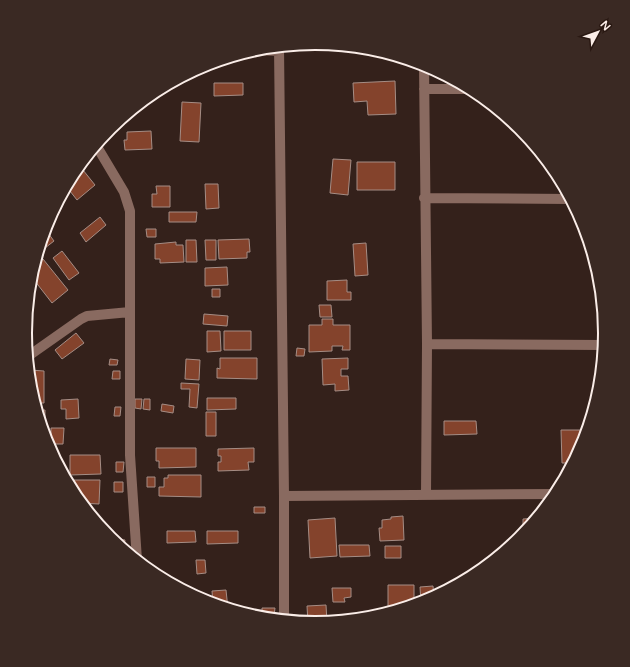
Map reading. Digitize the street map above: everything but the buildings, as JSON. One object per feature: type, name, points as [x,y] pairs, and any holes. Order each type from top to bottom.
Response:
[{"type":"street","points":[[279,53],[284,615]]},
{"type":"street","points":[[424,72],[426,495]]},
{"type":"street","points":[[424,89],[458,89]]},
{"type":"street","points":[[99,151],[124,192],[130,211],[130,455],[137,553]]},
{"type":"street","points":[[424,198],[564,199]]},
{"type":"street","points":[[33,353],[87,316],[130,312]]},
{"type":"street","points":[[426,344],[597,345]]},
{"type":"street","points":[[284,496],[548,494]]}]
